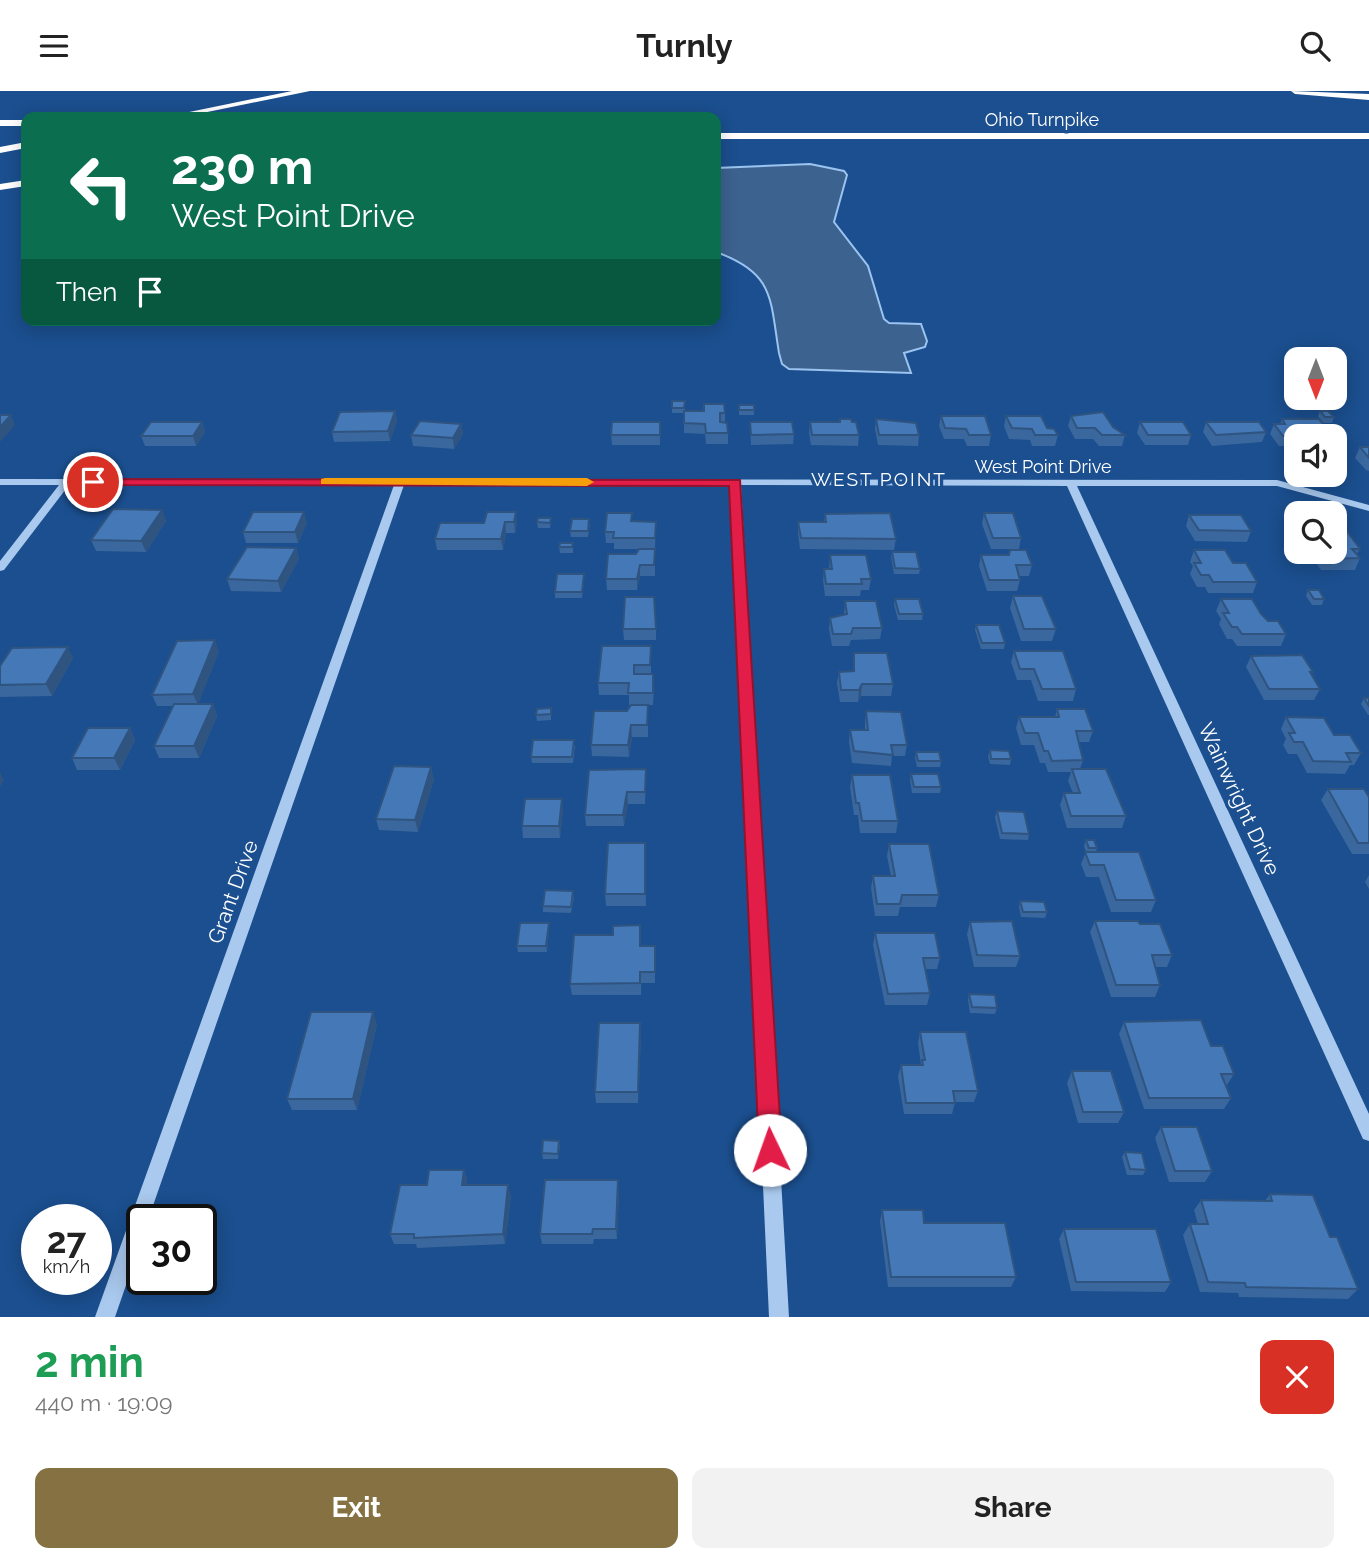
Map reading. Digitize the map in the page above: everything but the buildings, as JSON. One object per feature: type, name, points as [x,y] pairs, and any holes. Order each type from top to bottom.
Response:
[{"type":"highway","points":[[196,112],[306,91]]},
{"type":"highway","points":[[1296,91],[1369,97]]},
{"type":"highway","points":[[0,123],[21,123]]},
{"type":"highway","name":"Ohio Turnpike","points":[[966,124],[1369,125]]},
{"type":"highway","points":[[13,135],[21,135]]},
{"type":"highway","name":"Ohio Turnpike","points":[[721,136],[1369,137]]},
{"type":"highway","points":[[721,142],[992,141],[1157,136]]},
{"type":"highway","points":[[0,187],[21,184]]},
{"type":"street","name":"West Point Drive","points":[[0,482],[1277,483],[1369,508]]},
{"type":"street","points":[[0,568],[65,482]]},
{"type":"street","name":"Grant Drive","points":[[105,1317],[400,482]]},
{"type":"street","points":[[736,482],[779,1317]]},
{"type":"street","name":"Wainwright Drive","points":[[1071,483],[1369,1133]]},
{"type":"water","points":[[810,164],[844,171],[847,175],[834,222],[868,266],[884,319],[889,323],[921,324],[927,341],[925,347],[904,353],[911,373],[789,369],[782,364],[771,303],[766,290],[749,269],[721,254],[721,168]]},
{"type":"slow traffic","points":[[325,482],[587,482]]},
{"type":"district","name":"WEST POINT","points":[[879,479]]},
{"type":"route","points":[[93,482],[736,482],[770,1150]]}]
